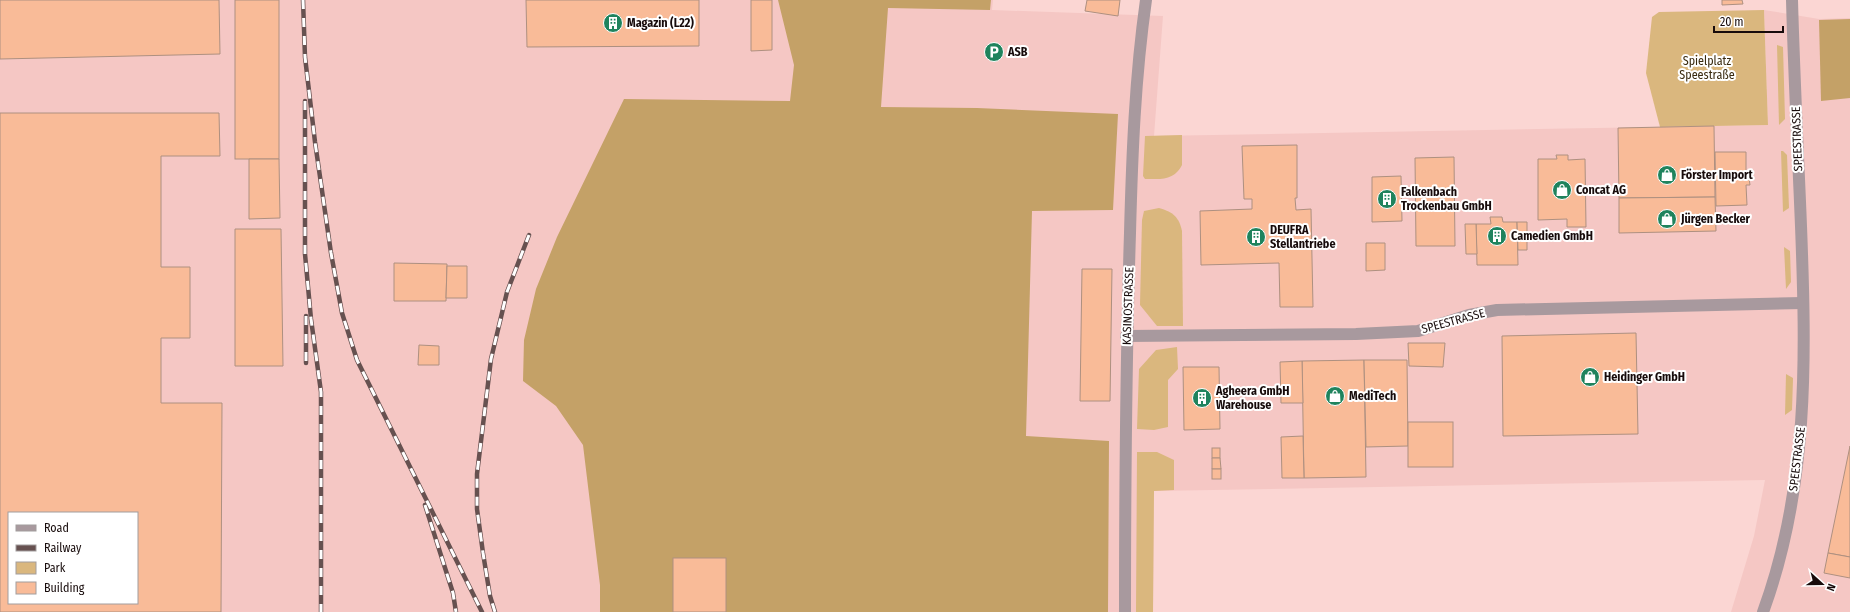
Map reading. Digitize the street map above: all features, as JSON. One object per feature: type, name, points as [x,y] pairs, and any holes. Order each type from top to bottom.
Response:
[{"type":"street","name":"KASINOSTRASSE","points":[[1125,612],[1126,336],[1137,82],[1146,0]]},
{"type":"street","name":"SPEESTRASSE","points":[[1763,612],[1777,569],[1790,517],[1799,458],[1805,374],[1792,0]]},
{"type":"street","name":"SPEESTRASSE","points":[[1126,336],[1379,333],[1418,331],[1469,315],[1497,310],[1530,311],[1803,302]]},
{"type":"shaded area","points":[[0,0],[993,0],[992,10],[1163,16],[1154,136],[1768,125],[1764,10],[1819,19],[1850,18],[1850,612],[1731,612],[1754,536],[1765,480],[1154,491],[1153,612],[0,612]]},
{"type":"shaded area","points":[[778,0],[991,0],[990,10],[888,8],[881,107],[977,108],[1118,114],[1113,210],[1032,211],[1026,436],[1109,441],[1108,612],[600,612],[600,585],[583,445],[556,406],[523,381],[524,340],[536,289],[557,237],[624,99],[790,101],[794,65]]},
{"type":"shaded area","points":[[1850,19],[1850,98],[1821,101],[1819,20]]},
{"type":"green space","name":"Spielplatz Speestraße","points":[[1764,10],[1768,125],[1660,127],[1646,73],[1652,17],[1659,12]]},
{"type":"green space","points":[[1777,45],[1783,47],[1785,119],[1779,125]]},
{"type":"green space","points":[[1182,135],[1182,165],[1179,170],[1175,174],[1166,178],[1145,179],[1143,176],[1145,136]]},
{"type":"green space","points":[[1781,151],[1787,155],[1789,208],[1783,212]]},
{"type":"green space","points":[[1159,208],[1172,213],[1175,216],[1182,231],[1183,326],[1157,326],[1140,305],[1142,220],[1144,211]]},
{"type":"green space","points":[[1784,247],[1790,251],[1791,282],[1786,289]]},
{"type":"green space","points":[[1177,347],[1178,369],[1168,380],[1168,427],[1154,430],[1137,429],[1139,369],[1156,350]]},
{"type":"green space","points":[[1786,374],[1793,378],[1792,410],[1785,415]]},
{"type":"green space","points":[[1137,452],[1157,452],[1174,460],[1174,490],[1154,491],[1153,612],[1136,612]]},
{"type":"building","points":[[0,0],[219,0],[220,54],[0,59]]},
{"type":"building","points":[[235,0],[279,0],[279,159],[235,159]]},
{"type":"building","name":"Magazin (L22)","points":[[526,0],[699,0],[699,46],[527,47]]},
{"type":"building","points":[[751,0],[772,0],[772,50],[751,51]]},
{"type":"building","points":[[1087,0],[1120,0],[1118,16],[1085,11]]},
{"type":"building","points":[[1722,0],[1742,0],[1743,4],[1722,5]]},
{"type":"building","points":[[0,113],[219,113],[220,156],[161,156],[161,267],[190,267],[190,338],[161,338],[161,403],[222,403],[221,612],[0,612]]},
{"type":"building","name":"Förster Import","points":[[1714,126],[1715,197],[1619,198],[1618,128]]},
{"type":"building","name":"DEUFRA Stellantriebe","points":[[1297,145],[1296,210],[1311,209],[1313,307],[1280,307],[1279,263],[1201,265],[1200,211],[1252,209],[1252,199],[1244,199],[1242,146]]},
{"type":"building","points":[[1715,152],[1746,152],[1746,172],[1749,172],[1750,185],[1746,185],[1747,205],[1716,206]]},
{"type":"building","name":"Concat AG","points":[[1556,155],[1568,155],[1568,160],[1585,159],[1586,227],[1567,227],[1567,219],[1538,220],[1538,159],[1557,159]]},
{"type":"building","points":[[1454,157],[1455,246],[1416,246],[1415,158]]},
{"type":"building","points":[[249,159],[279,159],[280,218],[249,219]]},
{"type":"building","name":"Falkenbach Trockenbau GmbH","points":[[1401,176],[1402,221],[1372,222],[1372,177]]},
{"type":"building","name":"Jürgen Becker","points":[[1715,197],[1716,231],[1619,233],[1619,198]]},
{"type":"building","name":"Camedien GmbH","points":[[1490,217],[1502,217],[1503,222],[1517,222],[1518,265],[1477,265],[1476,224],[1491,224]]},
{"type":"building","points":[[1517,222],[1527,222],[1527,250],[1518,250]]},
{"type":"building","points":[[1465,224],[1476,224],[1477,254],[1466,254]]},
{"type":"building","points":[[235,229],[281,229],[283,366],[235,366]]},
{"type":"building","points":[[1366,243],[1385,243],[1385,270],[1366,271]]},
{"type":"building","points":[[394,263],[447,264],[446,301],[394,301]]},
{"type":"building","points":[[447,266],[467,266],[467,298],[446,298]]},
{"type":"building","points":[[1082,269],[1112,269],[1110,401],[1080,401]]},
{"type":"building","points":[[1636,333],[1638,434],[1503,436],[1502,336]]},
{"type":"building","points":[[1408,343],[1445,343],[1443,367],[1409,366]]},
{"type":"building","points":[[419,345],[439,346],[439,365],[418,365]]},
{"type":"building","points":[[1364,360],[1366,477],[1304,478],[1302,361]]},
{"type":"building","points":[[1364,360],[1407,360],[1408,446],[1366,447]]},
{"type":"building","points":[[1302,361],[1303,403],[1281,403],[1280,362]]},
{"type":"building","name":"Agheera GmbH Warehouse","points":[[1183,367],[1219,367],[1220,429],[1184,430]]},
{"type":"building","points":[[1408,422],[1453,422],[1453,467],[1408,467]]},
{"type":"building","points":[[1303,436],[1304,478],[1282,478],[1281,437]]},
{"type":"building","points":[[1850,446],[1850,557],[1828,553]]},
{"type":"building","points":[[1212,448],[1220,448],[1220,458],[1212,458]]},
{"type":"building","points":[[1212,458],[1220,458],[1221,469],[1212,469]]},
{"type":"building","points":[[1212,469],[1221,469],[1221,479],[1212,479]]},
{"type":"building","points":[[1828,553],[1850,557],[1850,578],[1824,573]]},
{"type":"building","points":[[673,558],[726,558],[726,612],[673,612]]},
{"type":"railway","points":[[303,0],[305,57],[315,142],[331,253],[342,313],[357,360],[482,612]]},
{"type":"railway","points":[[305,101],[305,254],[311,319],[321,392],[321,612]]},
{"type":"railway","points":[[495,612],[490,596],[477,509],[477,474],[491,359],[507,292],[529,235]]},
{"type":"railway","points":[[306,316],[306,363]]},
{"type":"railway","points":[[425,505],[453,593],[456,612]]},
{"type":"place","name":"Magazin (L22)","points":[[613,23]]},
{"type":"place","name":"ASB","points":[[994,52]]},
{"type":"place","name":"Förster Import","points":[[1667,175]]},
{"type":"place","name":"Concat AG","points":[[1562,190]]},
{"type":"place","name":"Falkenbach Trockenbau GmbH","points":[[1387,199]]},
{"type":"place","name":"Jürgen Becker","points":[[1667,219]]},
{"type":"place","name":"Camedien GmbH","points":[[1497,236]]},
{"type":"place","name":"DEUFRA Stellantriebe","points":[[1256,237]]},
{"type":"place","name":"Heidinger GmbH","points":[[1590,377]]},
{"type":"place","name":"MediTech","points":[[1335,396]]},
{"type":"place","name":"Agheera GmbH Warehouse","points":[[1202,398]]}]
